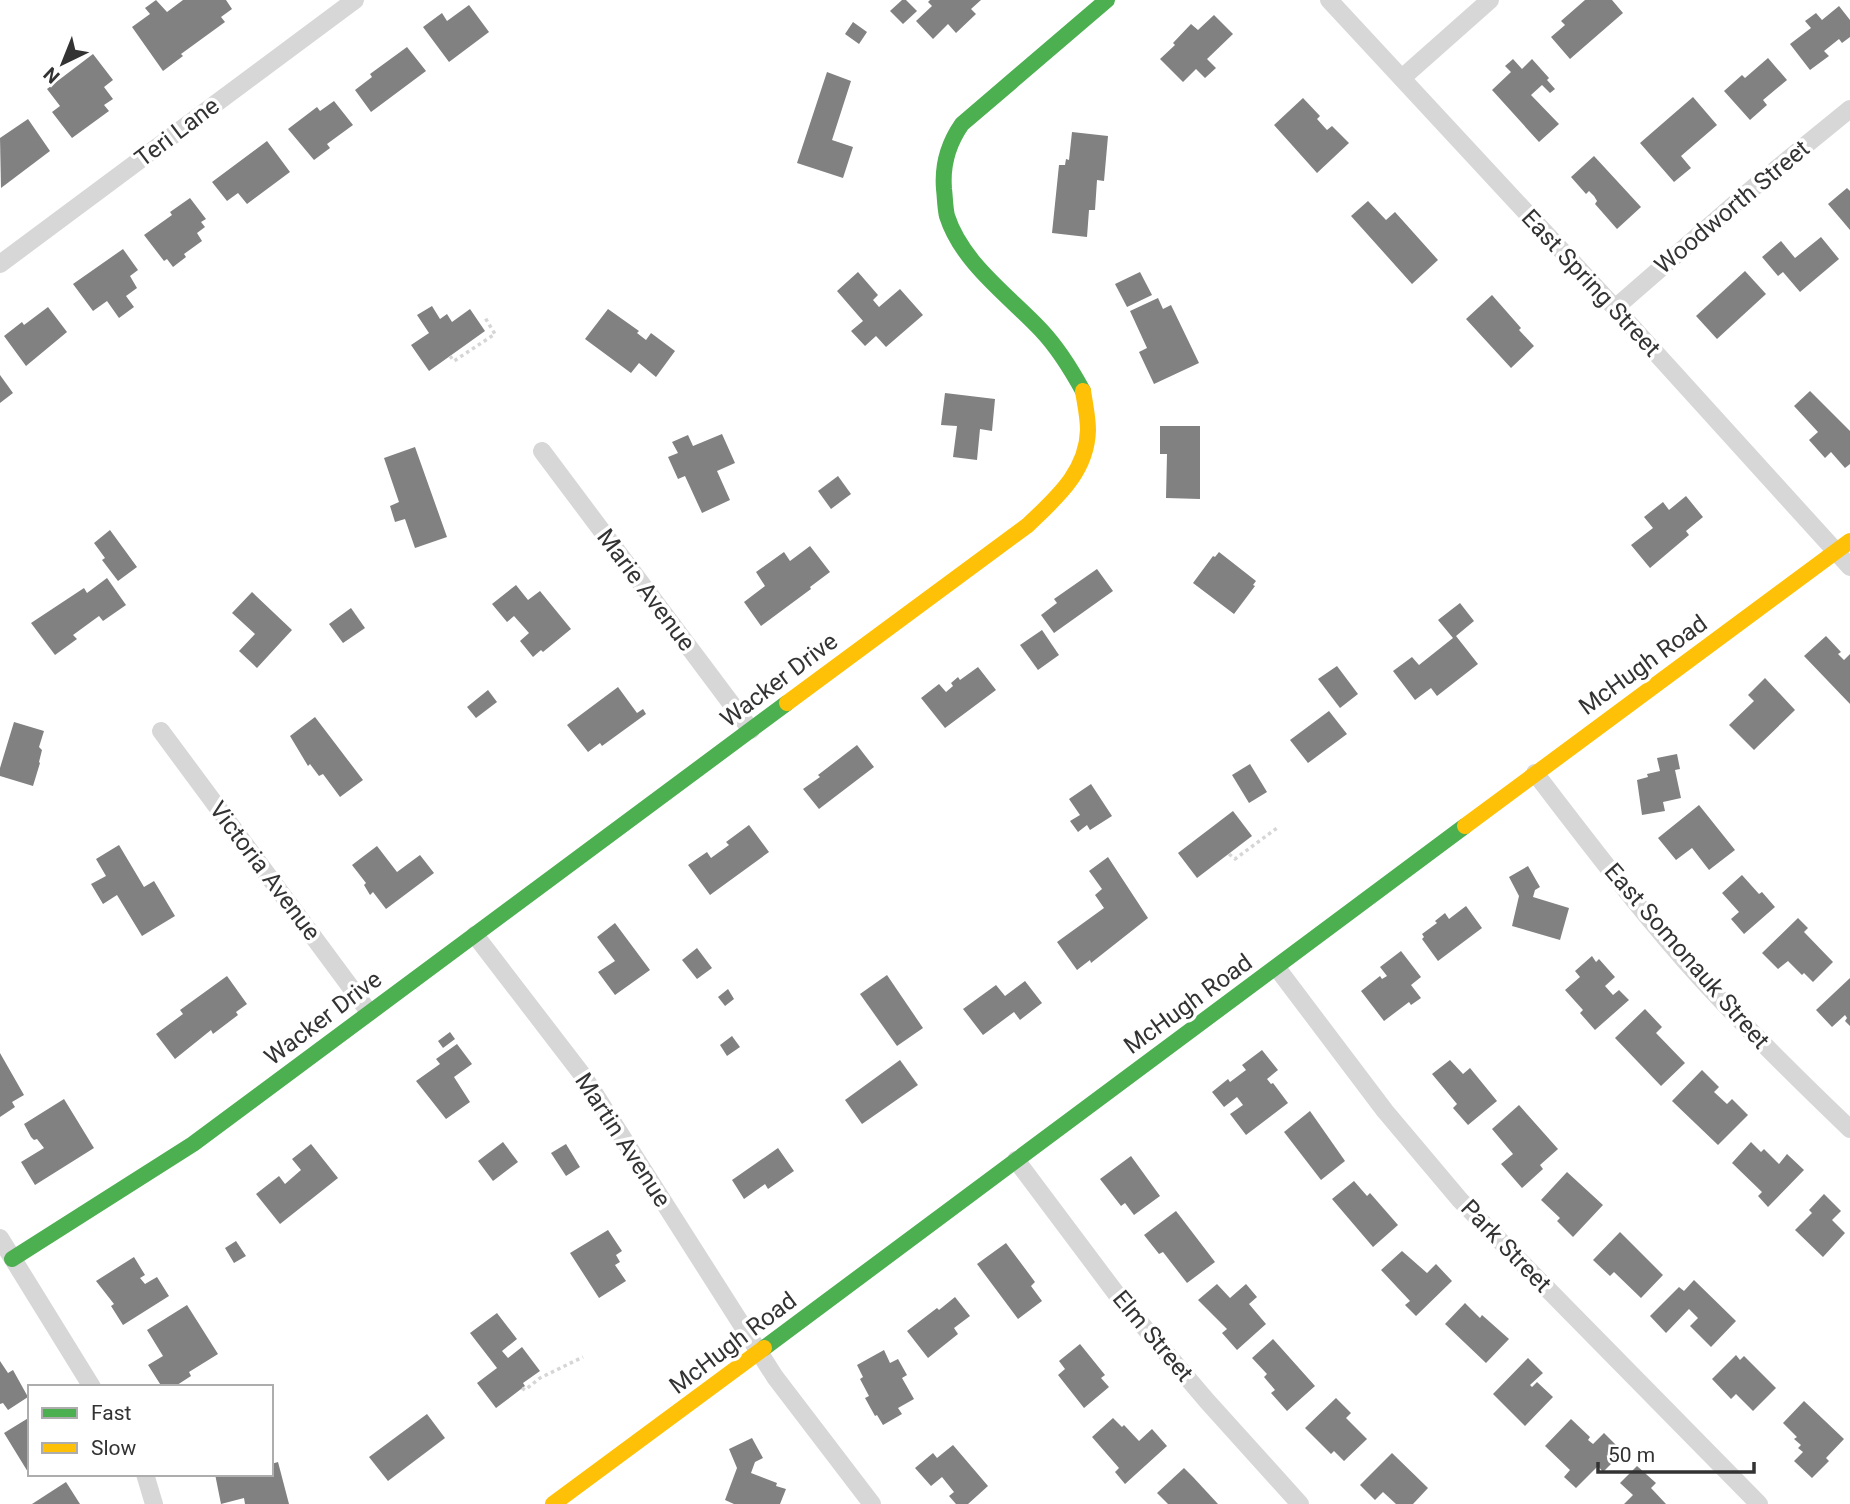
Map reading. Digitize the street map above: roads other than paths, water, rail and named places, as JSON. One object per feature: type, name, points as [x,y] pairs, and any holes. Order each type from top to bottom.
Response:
[{"type":"street","name":"Teri Lane","points":[[0,264],[355,0]]},
{"type":"street","name":"Wacker Drive","points":[[12,1259],[193,1144],[1028,525],[1059,495],[1076,473],[1087,446],[1085,392],[1069,363],[1055,346],[974,262],[958,241],[946,215],[942,192],[944,163],[950,141],[962,124],[1107,0]]},
{"type":"street","name":"East Spring Street","points":[[1329,0],[1615,308],[1843,546],[1850,567]]},
{"type":"street","points":[[1402,78],[1490,0]]},
{"type":"street","name":"Woodworth Street","points":[[1615,308],[1773,171],[1850,109]]},
{"type":"street","name":"Marie Avenue","points":[[542,451],[751,730]]},
{"type":"street","name":"McHugh Road","points":[[553,1504],[1843,546]]},
{"type":"street","name":"Victoria Avenue","points":[[161,731],[369,1012]]},
{"type":"street","name":"East Somonauk Street","points":[[1535,773],[1622,886],[1701,979],[1850,1129]]},
{"type":"street","name":"Martin Avenue","points":[[475,935],[584,1077],[759,1353],[872,1504]]},
{"type":"street","name":"Park Street","points":[[1277,968],[1385,1111],[1460,1200],[1759,1504]]},
{"type":"street","name":"Elm Street","points":[[1016,1160],[1121,1300],[1300,1504]]},
{"type":"street","points":[[0,1238],[91,1385]]},
{"type":"street","points":[[146,1476],[154,1504]]}]
